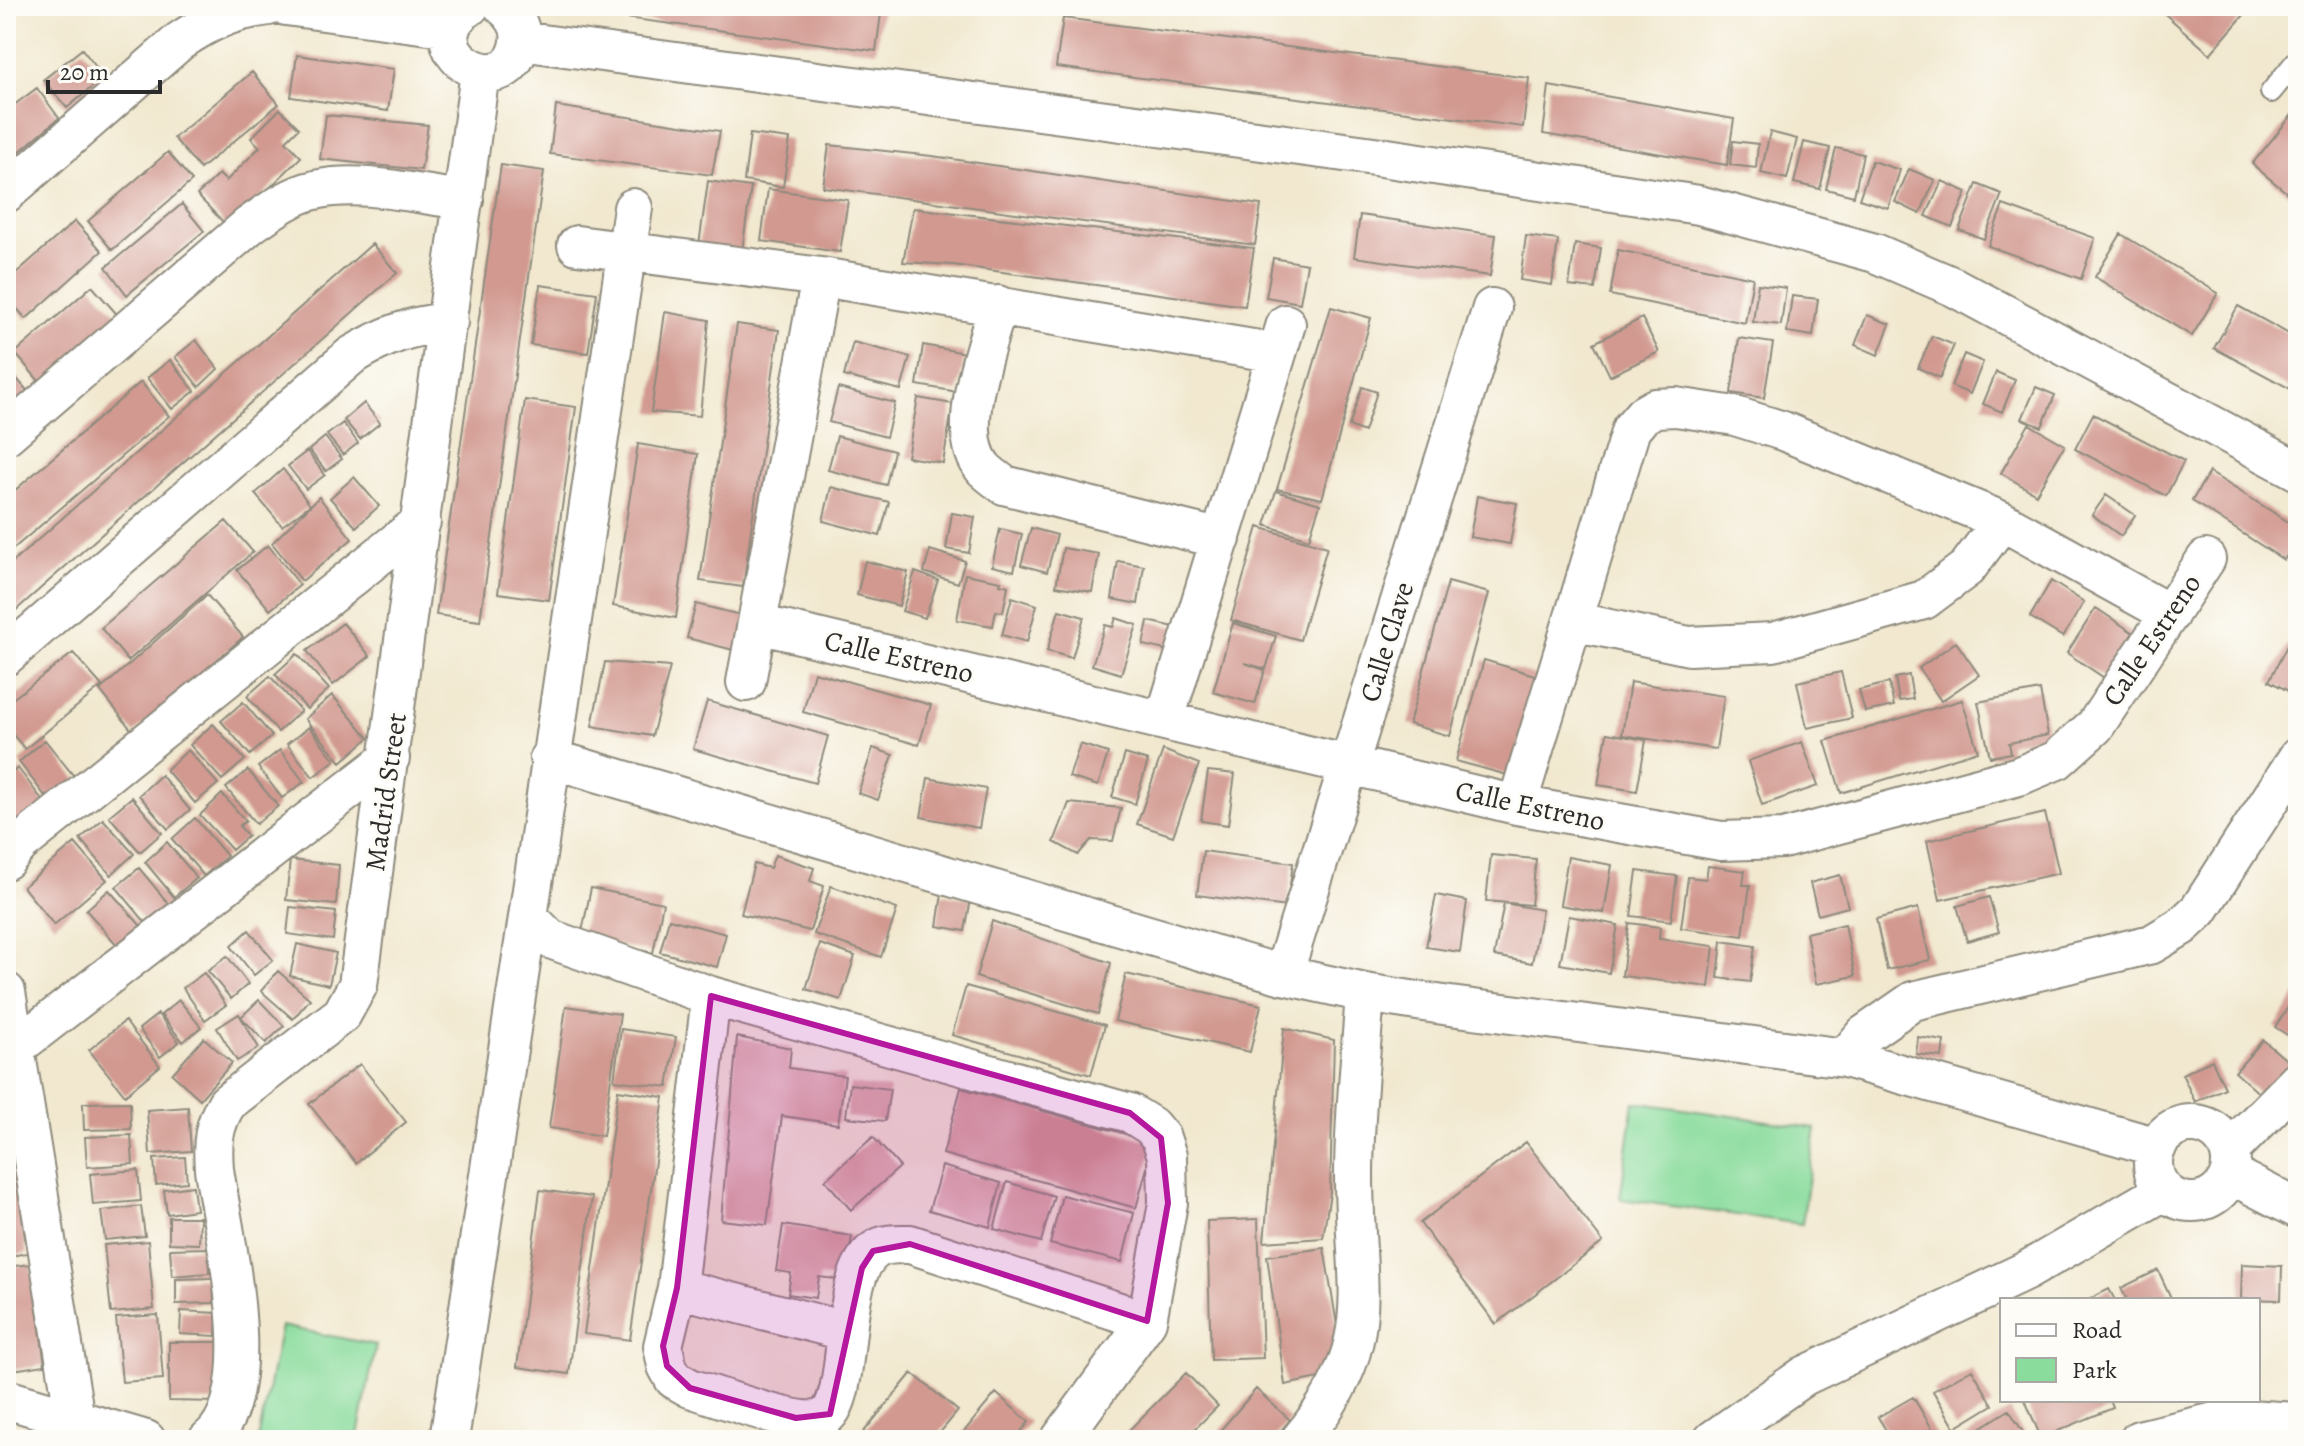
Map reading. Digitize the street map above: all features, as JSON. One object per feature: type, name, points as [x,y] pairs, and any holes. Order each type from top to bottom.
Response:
[{"type":"street","points":[[6,193],[180,41],[210,21],[242,9],[269,6]]},
{"type":"street","points":[[286,6],[460,17],[450,40],[460,61],[480,72],[502,68],[517,52],[520,41],[517,21],[503,6]]},
{"type":"street","points":[[520,41],[1358,154],[1699,205],[1875,253],[1954,287],[2298,471]]},
{"type":"street","name":"Madrid Street","points":[[208,1440],[221,1430],[234,1403],[240,1359],[214,1169],[212,1141],[216,1122],[227,1103],[342,1014],[358,985],[480,72]]},
{"type":"street","points":[[6,435],[250,225],[280,204],[316,189],[353,187],[464,200]]},
{"type":"street","points":[[449,1440],[633,208]]},
{"type":"street","points":[[577,245],[821,277],[998,305],[1281,338],[1165,719]]},
{"type":"street","points":[[746,682],[821,277]]},
{"type":"street","points":[[998,305],[970,410],[972,441],[982,467],[1004,485],[1221,539]]},
{"type":"street","name":"Calle Clave","points":[[1283,975],[1492,308]]},
{"type":"street","points":[[6,656],[351,356],[388,333],[417,325],[448,322]]},
{"type":"street","points":[[1517,805],[1631,429],[1643,415],[1655,408],[1676,407],[1735,416],[1783,431],[2002,521],[2170,614]]},
{"type":"street","points":[[1573,621],[1689,646],[1773,642],[1924,600],[1967,568],[2002,521]]},
{"type":"street","points":[[6,860],[20,844],[421,522]]},
{"type":"street","name":"Calle Estreno","points":[[758,624],[1517,805],[1721,841],[1783,839],[2019,776],[2057,760],[2095,726],[2206,559]]},
{"type":"street","points":[[1845,1058],[1864,1035],[1913,1001],[2152,944],[2182,926],[2199,910],[2298,757]]},
{"type":"street","points":[[15,1048],[390,758]]},
{"type":"street","points":[[549,758],[1283,975],[1365,993],[1845,1058],[2157,1147]]},
{"type":"street","points":[[528,917],[550,939],[711,996],[1130,1113],[1151,1126],[1161,1138],[1167,1156],[1168,1203],[1147,1321],[1060,1440]]},
{"type":"street","points":[[6,992],[75,1419]]},
{"type":"street","points":[[1300,1440],[1320,1416],[1347,1371],[1360,1320],[1354,1175],[1365,993]]},
{"type":"street","points":[[711,996],[677,1288],[663,1346],[667,1366],[674,1379],[690,1388],[796,1418],[818,1420],[830,1414],[839,1396],[845,1331],[862,1268],[873,1251],[889,1244],[910,1244],[1147,1321]]},
{"type":"street","points":[[2298,1081],[2229,1163],[2217,1194],[2195,1202],[2173,1197],[2164,1191],[2154,1170],[2157,1147],[2172,1130],[2194,1124],[2216,1132],[2229,1163],[2298,1209]]},
{"type":"street","points":[[1713,1440],[1804,1376],[2026,1271],[2164,1191]]},
{"type":"street","points":[[677,1288],[845,1331]]},
{"type":"street","points":[[6,1399],[146,1440]]},
{"type":"street","points":[[2139,1440],[2232,1418],[2298,1422]]},
{"type":"lane","points":[[2271,92],[2298,59]]},
{"type":"highlighted area","points":[[711,996],[1130,1113],[1161,1138],[1168,1203],[1147,1321],[910,1244],[873,1251],[862,1268],[830,1414],[796,1418],[690,1388],[667,1366],[663,1346],[677,1288]]},
{"type":"green space","points":[[1634,1102],[1816,1128],[1802,1224],[1620,1199]]},
{"type":"green space","points":[[281,1326],[376,1345],[357,1440],[258,1440]]},
{"type":"building","points":[[613,6],[882,6],[876,51],[611,16]]},
{"type":"building","points":[[2156,6],[2252,6],[2210,54]]},
{"type":"building","points":[[1063,18],[1529,78],[1523,127],[1056,67]]},
{"type":"building","points":[[82,49],[104,77],[67,108],[43,80]]},
{"type":"building","points":[[297,55],[394,69],[388,111],[291,97]]},
{"type":"building","points":[[252,72],[279,104],[200,169],[174,138]]},
{"type":"building","points":[[1549,86],[1734,119],[1727,165],[1543,134]]},
{"type":"building","points":[[37,88],[59,118],[6,163],[6,111]]},
{"type":"building","points":[[556,106],[720,131],[712,175],[550,154]]},
{"type":"building","points":[[280,109],[299,128],[286,141],[301,157],[229,228],[197,195],[219,174],[226,181],[260,147],[251,138]]},
{"type":"building","points":[[326,115],[428,125],[421,170],[320,159]]},
{"type":"building","points":[[2292,115],[2298,120],[2298,202],[2252,164]]},
{"type":"building","points":[[1770,132],[1797,139],[1787,179],[1761,173]]},
{"type":"building","points":[[750,134],[790,139],[783,187],[744,181]]},
{"type":"building","points":[[1733,141],[1758,144],[1756,168],[1730,165]]},
{"type":"building","points":[[1804,142],[1830,148],[1820,189],[1794,183]]},
{"type":"building","points":[[829,145],[932,156],[1261,205],[1255,245],[823,187]]},
{"type":"building","points":[[1836,148],[1863,154],[1854,196],[1826,189]]},
{"type":"building","points":[[168,152],[192,181],[112,250],[88,221]]},
{"type":"building","points":[[1872,161],[1900,170],[1888,208],[1859,199]]},
{"type":"building","points":[[501,165],[544,171],[480,621],[436,615]]},
{"type":"building","points":[[1909,169],[1935,180],[1920,214],[1895,202]]},
{"type":"building","points":[[708,181],[751,187],[742,251],[699,245]]},
{"type":"building","points":[[1942,181],[1967,192],[1952,227],[1926,216]]},
{"type":"building","points":[[1977,184],[2002,194],[1984,239],[1959,230]]},
{"type":"building","points":[[768,189],[848,200],[840,252],[761,241]]},
{"type":"building","points":[[182,204],[204,231],[127,295],[106,267]]},
{"type":"building","points":[[2003,205],[2095,238],[2081,279],[1988,246]]},
{"type":"building","points":[[913,208],[1254,248],[1245,306],[953,265],[903,262]]},
{"type":"building","points":[[1360,215],[1496,235],[1490,276],[1354,257]]},
{"type":"building","points":[[75,221],[102,251],[26,319],[6,296],[6,282]]},
{"type":"building","points":[[2121,234],[2218,293],[2192,336],[2095,277]]},
{"type":"building","points":[[1526,236],[1558,240],[1552,285],[1520,280]]},
{"type":"building","points":[[372,244],[397,273],[6,619],[6,568]]},
{"type":"building","points":[[1575,244],[1601,248],[1595,289],[1569,286]]},
{"type":"building","points":[[1618,250],[1753,278],[1745,323],[1610,295]]},
{"type":"building","points":[[1273,258],[1307,264],[1300,303],[1266,297]]},
{"type":"building","points":[[1758,284],[1786,288],[1781,325],[1753,322]]},
{"type":"building","points":[[540,285],[597,293],[588,353],[531,345]]},
{"type":"building","points":[[92,286],[122,320],[45,388],[15,353]]},
{"type":"building","points":[[1792,296],[1818,299],[1813,336],[1787,332]]},
{"type":"building","points":[[2238,306],[2298,339],[2298,393],[2214,348]]},
{"type":"building","points":[[1331,307],[1371,318],[1322,499],[1277,489]]},
{"type":"building","points":[[665,312],[709,320],[700,416],[651,412]]},
{"type":"building","points":[[1867,315],[1890,324],[1878,355],[1855,345]]},
{"type":"building","points":[[1642,318],[1659,352],[1610,376],[1594,343]]},
{"type":"building","points":[[737,324],[779,330],[743,587],[700,581]]},
{"type":"building","points":[[1932,336],[1954,345],[1940,378],[1918,368]]},
{"type":"building","points":[[1739,338],[1773,343],[1764,398],[1731,393]]},
{"type":"building","points":[[196,340],[218,369],[199,387],[175,357]]},
{"type":"building","points":[[853,342],[910,357],[901,390],[844,376]]},
{"type":"building","points":[[923,345],[965,353],[958,392],[917,385]]},
{"type":"building","points":[[1964,354],[1983,362],[1970,394],[1951,386]]},
{"type":"building","points":[[170,360],[195,391],[172,409],[147,378]]},
{"type":"building","points":[[6,366],[30,394],[6,415]]},
{"type":"building","points":[[1996,372],[2015,380],[2002,412],[1983,404]]},
{"type":"building","points":[[141,382],[169,416],[6,555],[6,498]]},
{"type":"building","points":[[1362,387],[1377,392],[1364,432],[1349,426]]},
{"type":"building","points":[[2036,387],[2055,395],[2042,427],[2022,419]]},
{"type":"building","points":[[838,388],[895,403],[886,437],[829,422]]},
{"type":"building","points":[[918,398],[953,404],[943,463],[907,457]]},
{"type":"building","points":[[525,400],[576,407],[549,600],[498,593]]},
{"type":"building","points":[[364,403],[380,423],[360,439],[344,420]]},
{"type":"building","points":[[2093,414],[2184,461],[2166,496],[2075,449]]},
{"type":"building","points":[[343,423],[358,443],[343,455],[327,435]]},
{"type":"building","points":[[2029,424],[2065,445],[2036,494],[2001,473]]},
{"type":"building","points":[[837,436],[894,451],[886,485],[828,470]]},
{"type":"building","points":[[325,437],[342,459],[326,471],[309,450]]},
{"type":"building","points":[[638,444],[698,454],[676,618],[613,606]]},
{"type":"building","points":[[307,451],[325,475],[306,489],[288,466]]},
{"type":"building","points":[[283,469],[310,505],[282,526],[255,494]]},
{"type":"building","points":[[2209,472],[2298,528],[2298,537],[2284,560],[2192,501]]},
{"type":"building","points":[[354,477],[379,506],[356,527],[330,498]]},
{"type":"building","points":[[831,487],[889,502],[880,536],[823,521]]},
{"type":"building","points":[[1276,491],[1320,504],[1309,539],[1265,525]]},
{"type":"building","points":[[2106,495],[2135,515],[2121,536],[2092,515]]},
{"type":"building","points":[[1477,496],[1517,503],[1510,544],[1470,537]]},
{"type":"building","points":[[319,497],[352,539],[302,581],[272,543]]},
{"type":"building","points":[[952,513],[975,517],[969,553],[946,549]]},
{"type":"building","points":[[226,521],[253,552],[128,661],[101,628]]},
{"type":"building","points":[[1258,527],[1327,547],[1300,640],[1231,620]]},
{"type":"building","points":[[1031,528],[1057,535],[1047,572],[1021,565]]},
{"type":"building","points":[[1000,529],[1022,534],[1014,571],[992,566]]},
{"type":"building","points":[[268,545],[300,585],[270,610],[237,570]]},
{"type":"building","points":[[1063,548],[1099,554],[1092,592],[1056,586]]},
{"type":"building","points":[[930,550],[965,561],[958,583],[924,572]]},
{"type":"building","points":[[865,561],[908,572],[899,606],[857,595]]},
{"type":"building","points":[[1118,561],[1144,566],[1138,604],[1112,599]]},
{"type":"building","points":[[915,572],[938,580],[925,618],[902,611]]},
{"type":"building","points":[[965,574],[1001,581],[1000,584],[1008,586],[1003,612],[996,611],[993,626],[957,620]]},
{"type":"building","points":[[2051,581],[2084,602],[2063,637],[2030,617]]},
{"type":"building","points":[[1448,582],[1489,593],[1450,736],[1409,724]]},
{"type":"building","points":[[207,595],[243,637],[134,733],[100,690]]},
{"type":"building","points":[[1012,597],[1037,605],[1027,642],[1002,635]]},
{"type":"building","points":[[696,604],[753,618],[745,653],[687,638]]},
{"type":"building","points":[[2096,608],[2135,634],[2106,679],[2067,653]]},
{"type":"building","points":[[1059,610],[1084,617],[1072,658],[1047,651]]},
{"type":"building","points":[[1116,618],[1137,625],[1121,674],[1092,665],[1105,625],[1113,627]]},
{"type":"building","points":[[1148,621],[1179,628],[1174,652],[1143,645]]},
{"type":"building","points":[[343,623],[370,656],[333,685],[307,651]]},
{"type":"building","points":[[1233,623],[1276,636],[1266,669],[1245,663],[1265,670],[1255,704],[1213,692]]},
{"type":"building","points":[[2294,632],[2298,634],[2298,696],[2269,681]]},
{"type":"building","points":[[1956,642],[1979,675],[1941,701],[1919,668]]},
{"type":"building","points":[[73,653],[102,686],[25,749],[6,727],[6,704]]},
{"type":"building","points":[[297,654],[329,689],[307,709],[275,674]]},
{"type":"building","points":[[1484,660],[1538,676],[1511,776],[1456,761]]},
{"type":"building","points":[[605,662],[670,667],[652,736],[592,726]]},
{"type":"building","points":[[814,672],[931,705],[919,745],[803,712]]},
{"type":"building","points":[[1841,672],[1852,718],[1807,728],[1797,682]]},
{"type":"building","points":[[1909,675],[1913,699],[1899,701],[1895,678]]},
{"type":"building","points":[[270,676],[301,711],[278,732],[247,696]]},
{"type":"building","points":[[1630,682],[1724,696],[1716,749],[1622,735]]},
{"type":"building","points":[[1889,683],[1894,706],[1865,712],[1859,690]]},
{"type":"building","points":[[2040,690],[2048,735],[2009,743],[2011,753],[1990,757],[1978,702]]},
{"type":"building","points":[[332,695],[369,738],[341,762],[305,719]]},
{"type":"building","points":[[1962,700],[1978,751],[1841,793],[1825,741]]},
{"type":"building","points":[[707,701],[828,736],[815,783],[693,749]]},
{"type":"building","points":[[243,702],[272,736],[250,755],[221,721]]},
{"type":"building","points":[[213,724],[245,760],[222,780],[190,745]]},
{"type":"building","points":[[309,727],[335,760],[313,777],[287,744]]},
{"type":"building","points":[[1607,733],[1646,740],[1637,791],[1598,785]]},
{"type":"building","points":[[45,740],[77,780],[49,801],[19,762]]},
{"type":"building","points":[[1802,742],[1818,786],[1762,805],[1748,761]]},
{"type":"building","points":[[1080,744],[1108,753],[1098,786],[1069,777]]},
{"type":"building","points":[[873,748],[893,755],[878,800],[858,793]]},
{"type":"building","points":[[188,750],[218,784],[195,803],[166,770]]},
{"type":"building","points":[[280,750],[304,782],[282,798],[258,767]]},
{"type":"building","points":[[1163,750],[1199,764],[1173,836],[1137,824]]},
{"type":"building","points":[[1125,754],[1148,761],[1135,804],[1112,797]]},
{"type":"building","points":[[18,768],[46,805],[6,837],[6,777]]},
{"type":"building","points":[[248,770],[278,806],[256,824],[226,788]]},
{"type":"building","points":[[1208,771],[1235,774],[1228,825],[1201,821]]},
{"type":"building","points":[[161,775],[190,810],[168,829],[139,795]]},
{"type":"building","points":[[928,778],[986,789],[979,828],[921,817]]},
{"type":"building","points":[[222,794],[246,821],[239,826],[248,836],[232,850],[200,815]]},
{"type":"building","points":[[132,797],[162,833],[140,852],[109,816]]},
{"type":"building","points":[[1069,803],[1121,808],[1113,841],[1091,840],[1078,855],[1054,842]]},
{"type":"building","points":[[2045,813],[2059,873],[1940,900],[1927,841]]},
{"type":"building","points":[[195,818],[227,856],[204,876],[172,839]]},
{"type":"building","points":[[103,819],[134,854],[111,875],[80,839]]},
{"type":"building","points":[[167,842],[197,878],[174,897],[145,862]]},
{"type":"building","points":[[75,843],[107,880],[54,925],[23,887]]},
{"type":"building","points":[[1203,851],[1293,863],[1287,907],[1197,895]]},
{"type":"building","points":[[775,855],[814,868],[810,881],[824,886],[810,931],[741,914],[754,864],[770,868]]},
{"type":"building","points":[[1491,855],[1536,859],[1531,905],[1486,901]]},
{"type":"building","points":[[1568,857],[1612,865],[1604,913],[1560,905]]},
{"type":"building","points":[[290,860],[339,865],[336,905],[286,900]]},
{"type":"building","points":[[1708,866],[1745,871],[1743,885],[1750,885],[1743,936],[1681,928],[1688,877],[1706,879]]},
{"type":"building","points":[[139,868],[169,904],[146,923],[116,887]]},
{"type":"building","points":[[1637,871],[1677,876],[1671,921],[1631,916]]},
{"type":"building","points":[[1840,875],[1848,907],[1818,915],[1810,883]]},
{"type":"building","points":[[831,886],[897,909],[881,957],[814,934]]},
{"type":"building","points":[[591,888],[663,903],[653,953],[581,937]]},
{"type":"building","points":[[109,890],[141,926],[118,946],[86,910]]},
{"type":"building","points":[[942,894],[971,899],[965,931],[937,926]]},
{"type":"building","points":[[1436,895],[1467,901],[1460,952],[1426,947]]},
{"type":"building","points":[[1989,897],[1999,932],[1967,941],[1957,906]]},
{"type":"building","points":[[1504,903],[1542,910],[1532,963],[1494,956]]},
{"type":"building","points":[[290,907],[336,912],[333,940],[287,934]]},
{"type":"building","points":[[1918,908],[1930,960],[1887,970],[1876,919]]},
{"type":"building","points":[[1569,916],[1618,925],[1609,973],[1560,964]]},
{"type":"building","points":[[669,919],[726,934],[717,967],[660,952]]},
{"type":"building","points":[[992,921],[1111,963],[1098,1014],[976,977]]},
{"type":"building","points":[[1629,923],[1660,927],[1659,939],[1714,946],[1709,987],[1622,976]]},
{"type":"building","points":[[1845,924],[1855,976],[1816,984],[1806,933]]},
{"type":"building","points":[[249,930],[273,960],[254,975],[231,946]]},
{"type":"building","points":[[1722,941],[1755,946],[1750,982],[1718,978]]},
{"type":"building","points":[[297,944],[336,953],[329,985],[290,976]]},
{"type":"building","points":[[820,944],[855,956],[841,1000],[806,989]]},
{"type":"building","points":[[227,956],[248,984],[231,999],[208,971]]},
{"type":"building","points":[[278,971],[310,999],[293,1019],[261,991]]},
{"type":"building","points":[[204,973],[226,1005],[205,1020],[183,988]]},
{"type":"building","points":[[1126,974],[1261,1005],[1250,1052],[1115,1021]]},
{"type":"building","points":[[966,986],[1105,1025],[1091,1075],[952,1035]]},
{"type":"building","points":[[2298,992],[2298,1042],[2275,1027]]},
{"type":"building","points":[[179,1000],[201,1027],[183,1042],[161,1015]]},
{"type":"building","points":[[259,1000],[284,1026],[266,1043],[241,1017]]},
{"type":"building","points":[[566,1006],[620,1014],[603,1136],[549,1128]]},
{"type":"building","points":[[158,1014],[179,1042],[160,1057],[139,1029]]},
{"type":"building","points":[[239,1014],[259,1048],[237,1061],[217,1028]]},
{"type":"building","points":[[125,1021],[160,1066],[125,1095],[89,1050]]},
{"type":"building","points":[[1284,1028],[1334,1040],[1330,1193],[1323,1238],[1264,1242]]},
{"type":"building","points":[[621,1029],[676,1037],[668,1087],[614,1080]]},
{"type":"building","points":[[737,1037],[791,1048],[789,1068],[845,1076],[838,1124],[782,1116],[767,1225],[721,1220]]},
{"type":"building","points":[[1918,1037],[1944,1041],[1942,1057],[1916,1054]]},
{"type":"building","points":[[204,1038],[232,1063],[200,1099],[172,1074]]},
{"type":"building","points":[[2263,1040],[2298,1070],[2272,1105],[2235,1072]]},
{"type":"building","points":[[2212,1060],[2225,1088],[2195,1102],[2182,1074]]},
{"type":"building","points":[[360,1064],[406,1122],[356,1163],[309,1104]]},
{"type":"building","points":[[850,1084],[890,1089],[885,1121],[846,1117]]},
{"type":"building","points":[[961,1088],[1154,1142],[1136,1208],[943,1154]]},
{"type":"building","points":[[618,1090],[664,1097],[630,1340],[584,1334]]},
{"type":"building","points":[[130,1102],[131,1129],[84,1130],[83,1103]]},
{"type":"building","points":[[188,1107],[191,1151],[150,1154],[147,1110]]},
{"type":"building","points":[[6,1113],[13,1151],[6,1152]]},
{"type":"building","points":[[131,1135],[133,1164],[87,1167],[85,1137]]},
{"type":"building","points":[[873,1137],[900,1167],[851,1210],[825,1180]]},
{"type":"building","points":[[1526,1142],[1603,1242],[1496,1324],[1420,1223]]},
{"type":"building","points":[[185,1157],[187,1182],[156,1185],[154,1159]]},
{"type":"building","points":[[15,1161],[27,1253],[6,1257],[6,1162]]},
{"type":"building","points":[[942,1166],[1001,1183],[990,1227],[929,1210]]},
{"type":"building","points":[[138,1170],[141,1201],[93,1205],[90,1174]]},
{"type":"building","points":[[1007,1182],[1054,1196],[1041,1242],[994,1229]]},
{"type":"building","points":[[193,1186],[196,1210],[167,1214],[164,1190]]},
{"type":"building","points":[[540,1190],[592,1197],[569,1374],[517,1367]]},
{"type":"building","points":[[1062,1195],[1134,1213],[1122,1262],[1050,1244]]},
{"type":"building","points":[[141,1206],[145,1236],[105,1240],[101,1211]]},
{"type":"building","points":[[169,1217],[200,1217],[199,1244],[169,1243]]},
{"type":"building","points":[[1258,1219],[1263,1358],[1211,1360],[1207,1221]]},
{"type":"building","points":[[783,1225],[852,1236],[845,1280],[819,1277],[816,1298],[788,1294],[791,1273],[776,1271]]},
{"type":"building","points":[[148,1241],[154,1309],[111,1313],[104,1245]]},
{"type":"building","points":[[208,1248],[209,1273],[172,1276],[170,1249]]},
{"type":"building","points":[[1324,1248],[1341,1348],[1334,1375],[1285,1385],[1267,1256]]},
{"type":"building","points":[[31,1264],[45,1365],[6,1371],[6,1267]]},
{"type":"building","points":[[2242,1264],[2282,1266],[2281,1300],[2241,1298]]},
{"type":"building","points":[[2158,1270],[2171,1298],[2126,1298],[2121,1288]]},
{"type":"building","points":[[213,1278],[214,1303],[176,1304],[176,1279]]},
{"type":"building","points":[[2109,1289],[2114,1298],[2092,1298]]},
{"type":"building","points":[[181,1311],[217,1313],[216,1336],[180,1334]]},
{"type":"building","points":[[158,1315],[163,1379],[122,1382],[116,1318]]},
{"type":"building","points":[[169,1342],[220,1342],[219,1402],[169,1401]]},
{"type":"building","points":[[1972,1369],[1993,1405],[1955,1428],[1933,1391]]},
{"type":"building","points":[[912,1373],[958,1411],[934,1440],[857,1440]]},
{"type":"building","points":[[1186,1373],[1218,1406],[1184,1440],[1119,1440]]},
{"type":"building","points":[[1256,1389],[1290,1420],[1273,1440],[1212,1440]]},
{"type":"building","points":[[996,1393],[1029,1422],[1014,1440],[967,1440],[961,1435]]},
{"type":"building","points":[[1913,1397],[1939,1440],[1892,1440],[1878,1417]]},
{"type":"building","points":[[2026,1402],[2111,1402],[2113,1408],[2041,1438]]},
{"type":"building","points":[[2009,1410],[2028,1440],[1961,1440]]}]
